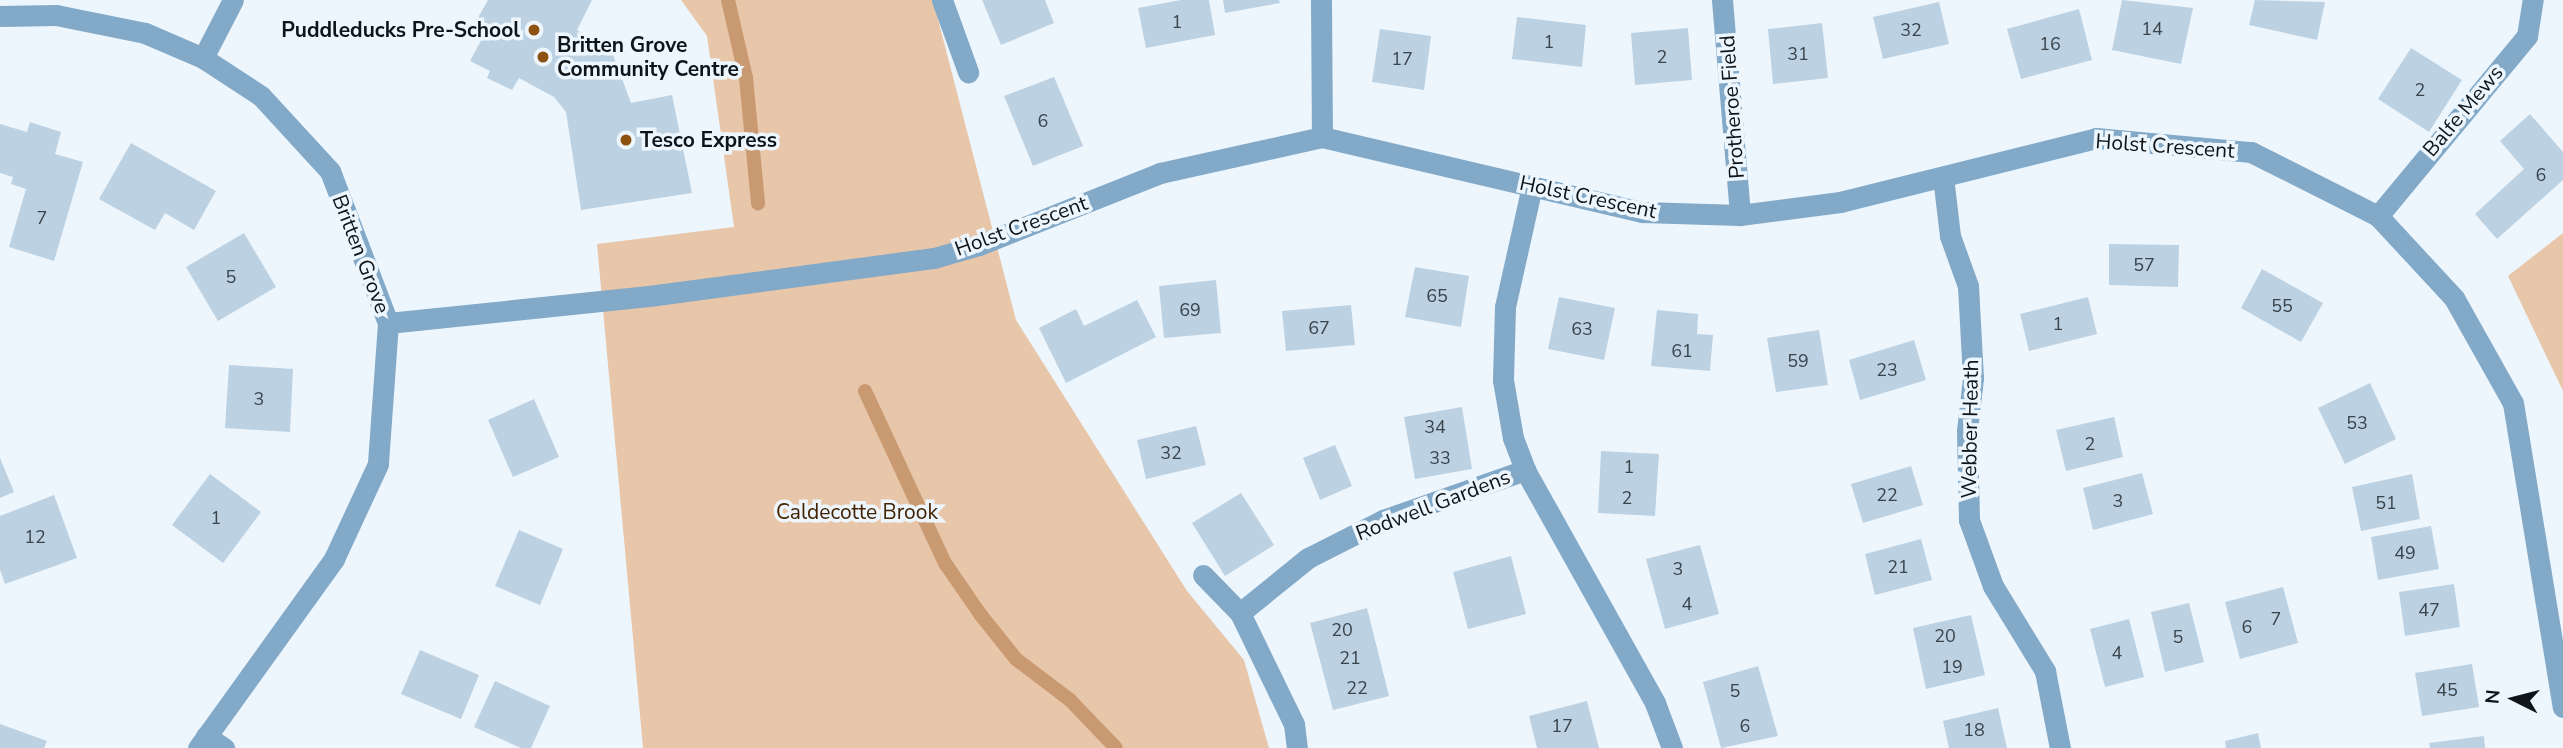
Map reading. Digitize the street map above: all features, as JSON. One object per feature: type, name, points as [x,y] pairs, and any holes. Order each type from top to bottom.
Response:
[{"type":"street","points":[[203,58],[233,0]]},
{"type":"street","points":[[942,0],[968,72]]},
{"type":"street","points":[[1321,0],[1322,137]]},
{"type":"street","name":"Protheroe Field","points":[[1722,0],[1740,215]]},
{"type":"street","name":"Balfe Mews","points":[[2378,215],[2526,36],[2533,0]]},
{"type":"street","name":"Britten Grove","points":[[0,16],[56,15],[145,33],[203,58],[261,96],[330,171],[388,323],[378,464],[334,559],[202,742]]},
{"type":"street","name":"Holst Crescent","points":[[388,323],[649,296],[934,257],[979,245],[1160,173],[1322,137],[1642,212],[1740,215],[1840,202],[2096,138],[2251,152],[2378,215],[2454,298],[2512,403],[2563,707]]},
{"type":"street","name":"Webber Heath","points":[[1943,177],[1950,236],[1968,286],[1973,378],[1967,430],[1969,520],[1993,586],[2045,671],[2060,748]]},
{"type":"street","name":"Rodwell Gardens","points":[[1532,186],[1505,307],[1503,380],[1513,438],[1525,470],[1655,703],[1672,748]]},
{"type":"street","name":"Rodwell Gardens","points":[[1240,613],[1308,558],[1370,527],[1525,470]]},
{"type":"street","points":[[1203,575],[1240,613],[1294,724],[1297,748]]},
{"type":"street","points":[[202,742],[224,748]]},
{"type":"green space","name":"Caldecotte Brook","points":[[681,0],[933,0],[1016,320],[1187,591],[1244,660],[1269,748],[643,748],[597,244],[734,227],[707,36]]},
{"type":"green space","points":[[2563,233],[2563,391],[2508,276]]},
{"type":"building","points":[[488,0],[592,0],[577,30],[612,52],[631,103],[672,95],[692,193],[581,210],[566,112],[554,97],[519,78],[512,90],[487,78],[490,71],[470,61],[484,35],[471,30]]},
{"type":"building","points":[[982,0],[1045,0],[1054,23],[1001,45]]},
{"type":"building","points":[[1181,0],[1209,0],[1215,35],[1146,48],[1138,8]]},
{"type":"building","points":[[1223,0],[1279,0],[1280,3],[1225,13]]},
{"type":"building","points":[[2122,0],[2193,8],[2181,64],[2112,50]]},
{"type":"building","points":[[2255,0],[2325,2],[2317,40],[2249,25]]},
{"type":"building","points":[[1939,2],[1949,44],[1883,59],[1873,17]]},
{"type":"building","points":[[2079,9],[2092,60],[2021,79],[2007,29]]},
{"type":"building","points":[[1517,17],[1586,25],[1582,67],[1512,59]]},
{"type":"building","points":[[1822,23],[1828,78],[1773,84],[1768,29]]},
{"type":"building","points":[[1688,28],[1692,80],[1635,85],[1631,33]]},
{"type":"building","points":[[1380,29],[1431,36],[1424,90],[1372,82]]},
{"type":"building","points":[[2411,48],[2462,80],[2429,132],[2378,99]]},
{"type":"building","points":[[1054,77],[1083,146],[1033,166],[1004,96]]},
{"type":"building","points":[[2530,114],[2563,152],[2563,180],[2497,239],[2475,214],[2524,169],[2500,141]]},
{"type":"building","points":[[30,122],[61,132],[55,154],[83,162],[54,261],[9,247],[26,189],[11,184],[13,177],[0,173],[0,124],[27,132]]},
{"type":"building","points":[[131,143],[216,191],[194,230],[165,213],[155,230],[99,199]]},
{"type":"building","points":[[244,233],[276,287],[218,321],[186,267]]},
{"type":"building","points":[[2109,244],[2179,245],[2178,287],[2109,285]]},
{"type":"building","points":[[1415,267],[1469,276],[1461,327],[1405,317]]},
{"type":"building","points":[[2262,269],[2323,303],[2301,342],[2241,308]]},
{"type":"building","points":[[1216,280],[1221,333],[1164,338],[1159,286]]},
{"type":"building","points":[[1559,297],[1615,308],[1604,360],[1548,349]]},
{"type":"building","points":[[2088,297],[2097,334],[2029,351],[2020,314]]},
{"type":"building","points":[[1137,300],[1156,337],[1066,383],[1039,328],[1076,309],[1084,326]]},
{"type":"building","points":[[1351,305],[1355,345],[1286,351],[1282,311]]},
{"type":"building","points":[[1657,310],[1698,314],[1697,334],[1713,335],[1710,371],[1651,366]]},
{"type":"building","points":[[1819,330],[1828,385],[1776,392],[1767,338]]},
{"type":"building","points":[[1914,340],[1926,380],[1860,400],[1849,360]]},
{"type":"building","points":[[229,365],[293,369],[290,432],[225,428]]},
{"type":"building","points":[[2370,383],[2396,439],[2345,464],[2318,408]]},
{"type":"building","points":[[534,399],[559,457],[513,477],[488,420]]},
{"type":"building","points":[[1462,407],[1472,469],[1415,479],[1404,417]]},
{"type":"building","points":[[2114,417],[2123,457],[2066,471],[2056,430]]},
{"type":"building","points":[[1196,426],[1206,465],[1146,479],[1137,440]]},
{"type":"building","points":[[1335,445],[1352,486],[1320,500],[1303,458]]},
{"type":"building","points":[[1601,451],[1659,454],[1655,516],[1598,513]]},
{"type":"building","points":[[0,458],[14,492],[0,498]]},
{"type":"building","points":[[1911,466],[1923,505],[1863,523],[1851,484]]},
{"type":"building","points":[[2142,473],[2153,514],[2093,530],[2083,488]]},
{"type":"building","points":[[210,474],[261,512],[223,563],[172,525]]},
{"type":"building","points":[[2412,474],[2420,519],[2361,531],[2352,487]]},
{"type":"building","points":[[1241,493],[1274,545],[1225,576],[1192,523]]},
{"type":"building","points":[[54,495],[77,558],[5,584],[0,570],[0,516]]},
{"type":"building","points":[[2431,526],[2439,569],[2378,580],[2371,537]]},
{"type":"building","points":[[519,530],[563,549],[540,605],[495,586]]},
{"type":"building","points":[[1921,539],[1932,580],[1875,595],[1865,554]]},
{"type":"building","points":[[1700,545],[1719,614],[1665,629],[1646,559]]},
{"type":"building","points":[[1511,556],[1526,614],[1468,629],[1453,572]]},
{"type":"building","points":[[2454,584],[2460,627],[2405,636],[2399,592]]},
{"type":"building","points":[[2283,587],[2298,643],[2240,659],[2225,602]]},
{"type":"building","points":[[2189,603],[2204,662],[2165,672],[2151,612]]},
{"type":"building","points":[[1367,608],[1389,696],[1333,710],[1310,623]]},
{"type":"building","points":[[1971,615],[1985,675],[1926,689],[1913,628]]},
{"type":"building","points":[[2129,619],[2144,677],[2105,687],[2090,629]]},
{"type":"building","points":[[420,650],[479,675],[461,719],[401,694]]},
{"type":"building","points":[[2472,664],[2479,707],[2422,716],[2415,673]]},
{"type":"building","points":[[1758,666],[1778,736],[1721,748],[1703,682]]},
{"type":"building","points":[[495,681],[550,706],[531,748],[521,748],[474,727]]},
{"type":"building","points":[[1587,701],[1599,748],[1537,748],[1529,716]]},
{"type":"building","points":[[1998,708],[2007,748],[1949,748],[1943,721]]},
{"type":"building","points":[[0,724],[47,741],[44,748],[0,748]]},
{"type":"building","points":[[2258,733],[2261,748],[2226,748],[2225,741]]},
{"type":"building","points":[[2484,736],[2485,748],[2430,748],[2429,743]]},
{"type":"waterway","points":[[728,0],[746,78],[758,203]]},
{"type":"waterway","points":[[865,391],[945,563],[980,614],[1016,659],[1070,700],[1116,748]]},
{"type":"place","name":"Puddleducks Pre-School","points":[[534,30]]},
{"type":"place","name":"Britten Grove Community Centre","points":[[543,57]]},
{"type":"place","name":"Tesco Express","points":[[626,140]]}]
